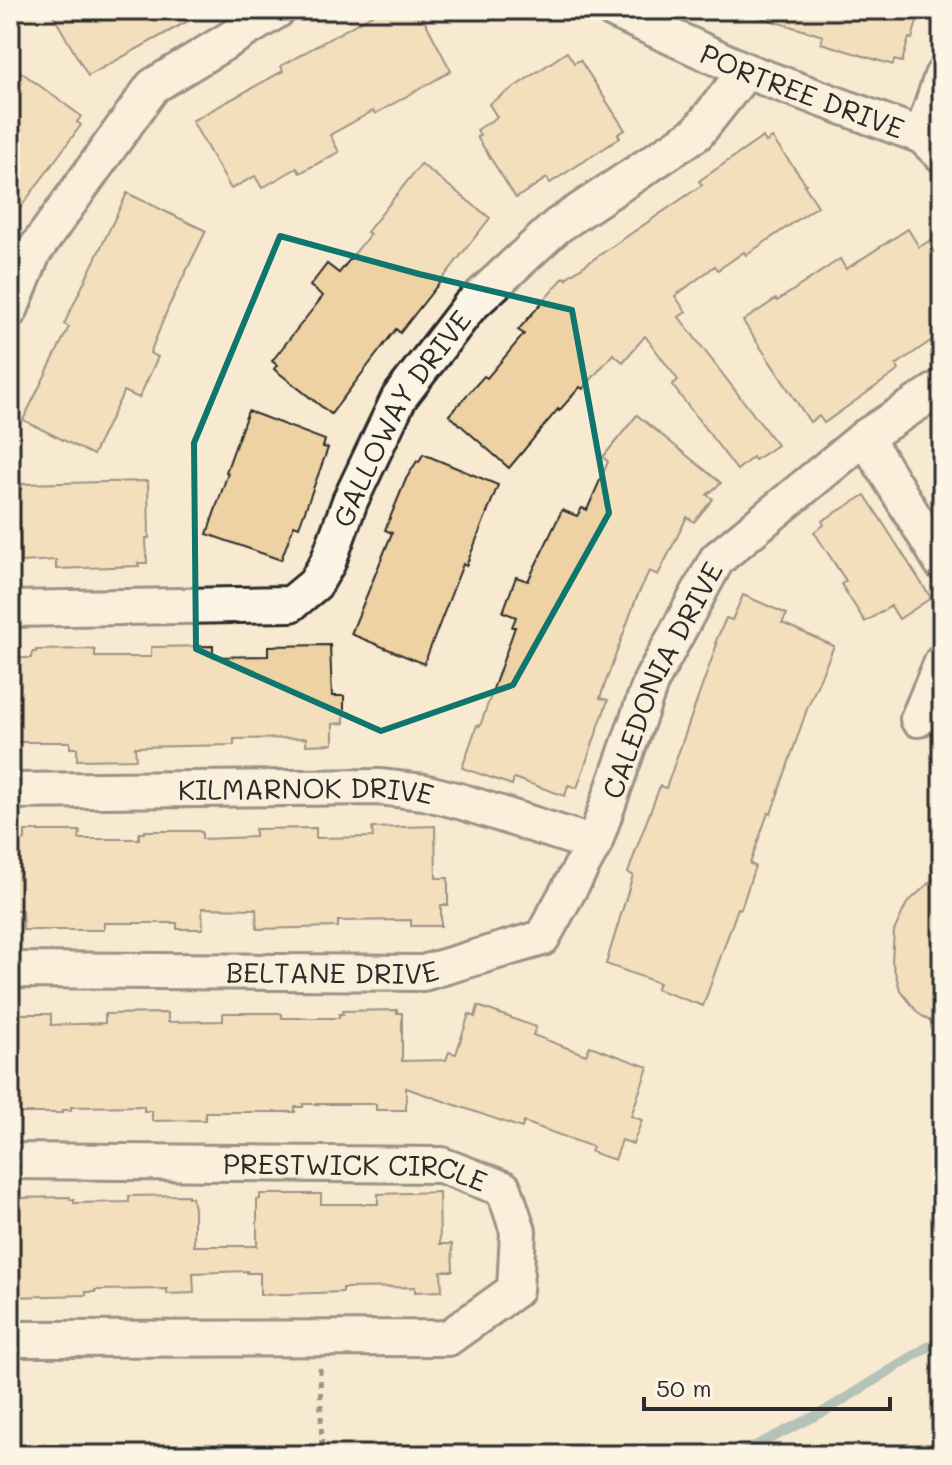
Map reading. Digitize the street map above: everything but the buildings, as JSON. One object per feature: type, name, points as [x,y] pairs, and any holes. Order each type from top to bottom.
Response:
[{"type":"street","points":[[10,310],[33,253],[153,86],[278,10]]},
{"type":"street","name":"PORTREE DRIVE","points":[[613,10],[746,71],[932,146]]},
{"type":"street","name":"GALLOWAY DRIVE","points":[[10,609],[291,604],[315,584],[328,562],[350,501],[399,398],[469,307],[557,226],[697,133],[746,71]]},
{"type":"street","points":[[932,146],[942,76]]},
{"type":"street","name":"CALEDONIA DRIVE","points":[[594,844],[651,681],[717,559],[865,437],[942,387]]},
{"type":"street","points":[[865,437],[942,563]]},
{"type":"street","points":[[918,719],[942,662]]},
{"type":"street","name":"KILMARNOK DRIVE","points":[[10,791],[379,787],[424,792],[463,802],[594,844]]},
{"type":"street","name":"BELTANE DRIVE","points":[[10,970],[423,973],[542,938],[594,844]]},
{"type":"street","name":"PRESTWICK CIRCLE","points":[[10,1161],[441,1165],[504,1189],[518,1231],[515,1290],[448,1338],[10,1339]]},
{"type":"path","points":[[319,1338],[322,1455]]},
{"type":"highlighted area","points":[[280,236],[419,274],[572,310],[609,513],[513,685],[381,731],[196,649],[194,443]]},
{"type":"waterway","points":[[737,1455],[825,1411],[942,1338]]}]
